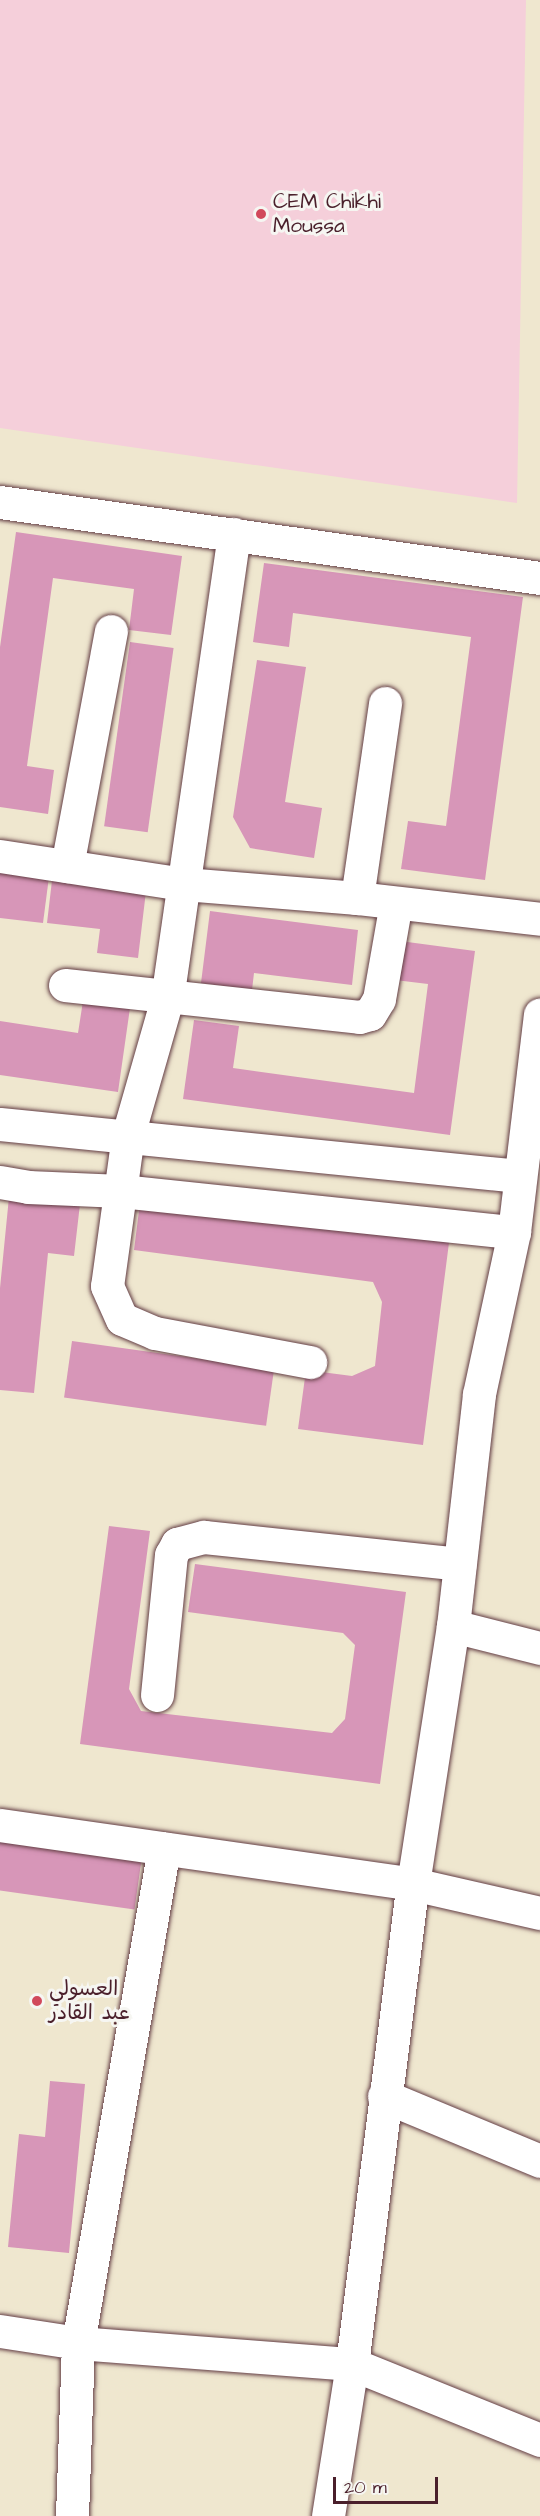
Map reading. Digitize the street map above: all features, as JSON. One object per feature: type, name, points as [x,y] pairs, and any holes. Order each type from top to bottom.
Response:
[{"type":"street","points":[[0,502],[540,578]]},
{"type":"street","points":[[234,534],[167,999],[128,1135],[107,1286],[122,1319],[155,1333],[310,1362]]},
{"type":"street","points":[[67,866],[111,631]]},
{"type":"street","points":[[357,898],[385,703]]},
{"type":"street","points":[[0,856],[184,884],[357,898],[540,920]]},
{"type":"street","points":[[65,985],[167,999],[359,1017],[370,1014],[379,999],[396,903]]},
{"type":"street","points":[[328,2516],[352,2364],[384,2096],[413,1884],[453,1626],[478,1394],[514,1232],[540,1015]]},
{"type":"street","points":[[0,1124],[128,1135],[519,1176]]},
{"type":"street","points":[[0,1182],[28,1187],[121,1191],[514,1232]]},
{"type":"street","points":[[157,1695],[171,1555],[177,1544],[204,1537],[460,1564]]},
{"type":"street","points":[[453,1626],[540,1648]]},
{"type":"street","points":[[0,1825],[413,1884],[540,1913]]},
{"type":"street","points":[[72,2516],[78,2343],[164,1848]]},
{"type":"street","points":[[384,2096],[540,2161]]},
{"type":"street","points":[[0,2331],[78,2343],[352,2364],[540,2440]]},
{"type":"shaded area","name":"CEM Chikhi Moussa","points":[[0,0],[526,0],[517,503],[0,428]]},
{"type":"building","points":[[16,532],[182,556],[171,635],[129,630],[134,589],[53,578],[27,766],[54,770],[48,814],[0,807],[0,647]]},
{"type":"building","points":[[264,563],[523,597],[485,880],[401,869],[408,821],[446,826],[471,637],[293,613],[289,647],[253,642]]},
{"type":"building","points":[[130,642],[174,648],[148,832],[104,826]]},
{"type":"building","points":[[257,660],[306,667],[285,802],[322,808],[314,858],[250,848],[233,817]]},
{"type":"building","points":[[0,862],[50,869],[43,923],[0,918]]},
{"type":"building","points":[[53,872],[147,883],[138,958],[97,953],[100,929],[47,923]]},
{"type":"building","points":[[210,911],[358,930],[352,985],[254,973],[252,990],[201,983]]},
{"type":"building","points":[[400,941],[475,951],[450,1135],[183,1099],[194,1020],[239,1026],[233,1068],[414,1093],[428,984],[395,980]]},
{"type":"building","points":[[83,1001],[130,1008],[118,1092],[0,1075],[0,1021],[78,1033]]},
{"type":"building","points":[[141,1195],[450,1235],[423,1445],[298,1429],[306,1370],[352,1376],[375,1366],[382,1302],[373,1282],[134,1250]]},
{"type":"building","points":[[9,1197],[80,1204],[74,1256],[48,1253],[34,1393],[0,1390],[0,1288]]},
{"type":"building","points":[[72,1341],[274,1369],[266,1426],[64,1397]]},
{"type":"building","points":[[109,1526],[150,1531],[129,1689],[141,1711],[332,1733],[345,1719],[355,1645],[343,1633],[188,1612],[195,1564],[406,1592],[380,1784],[80,1744]]},
{"type":"building","points":[[0,1839],[142,1859],[135,1909],[0,1891]]},
{"type":"building","points":[[50,2081],[85,2084],[69,2253],[8,2247],[19,2134],[45,2137]]},
{"type":"place","name":"CEM Chikhi Moussa","points":[[261,214]]},
{"type":"place","name":"العسولي عبد القادر","points":[[37,2001]]}]
